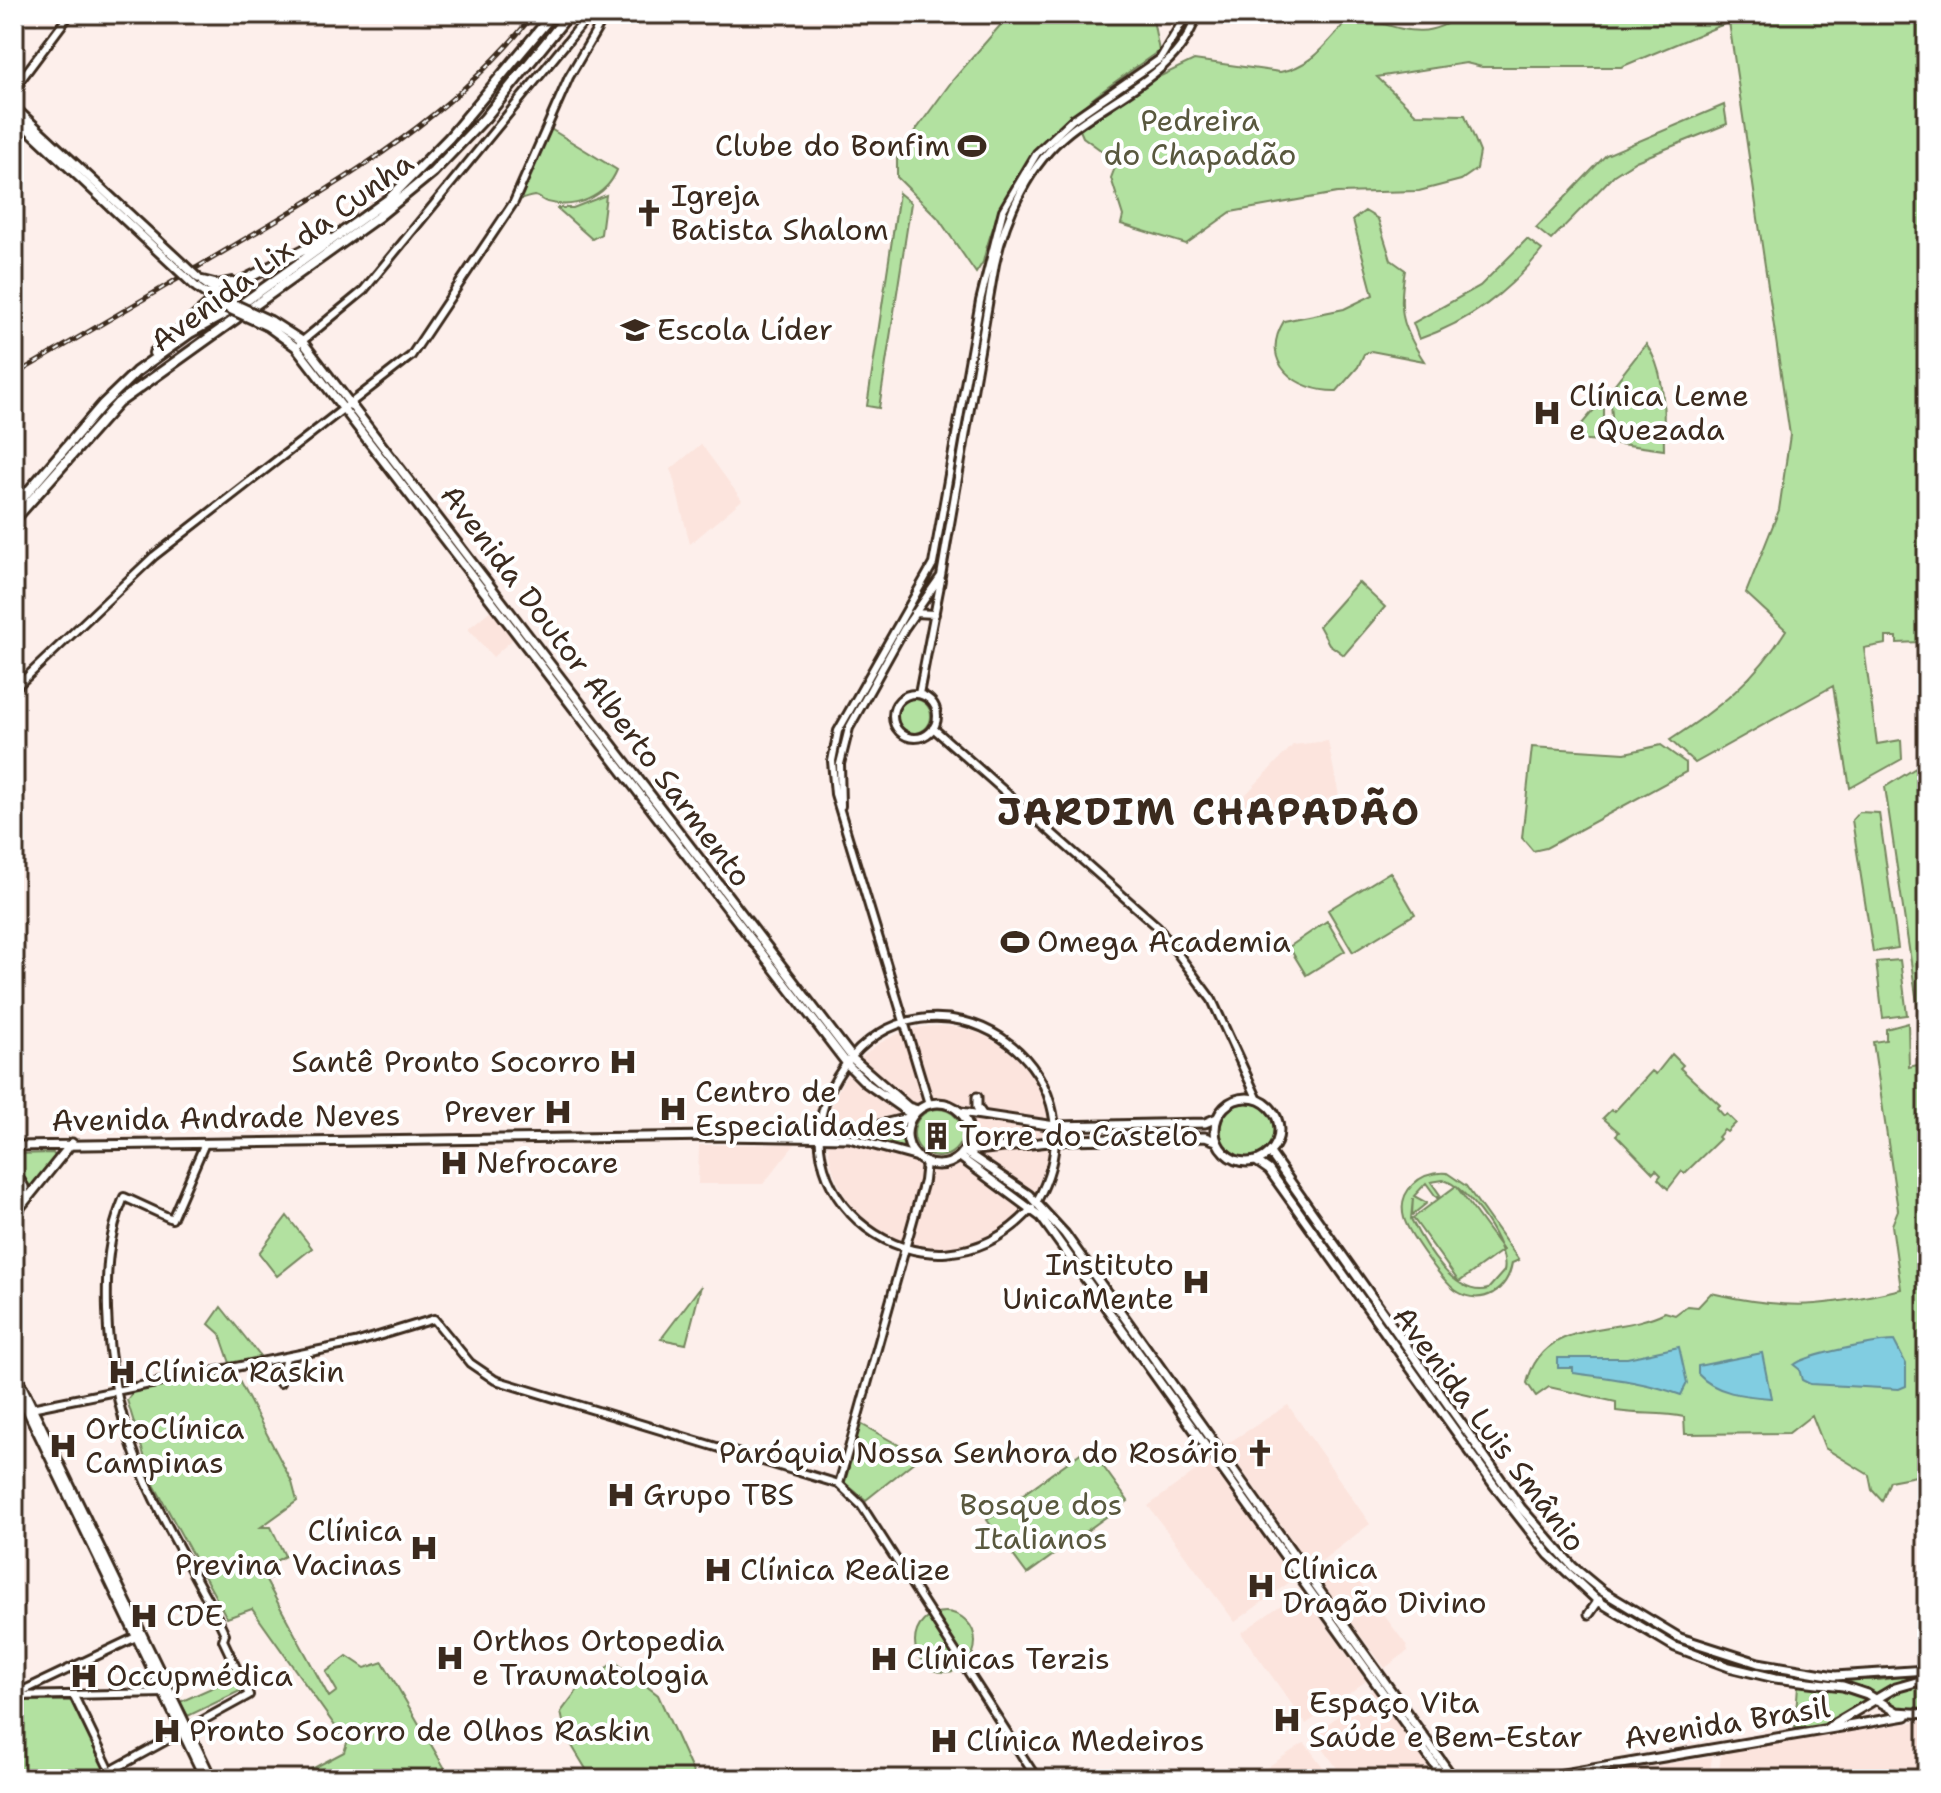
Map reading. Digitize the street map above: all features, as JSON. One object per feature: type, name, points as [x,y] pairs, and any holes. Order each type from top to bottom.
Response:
[{"type":"highway","name":"Avenida Lix da Cunha","points":[[14,520],[136,372],[389,199],[435,154],[553,14]]},
{"type":"highway","name":"Avenida Lix da Cunha","points":[[14,508],[70,450],[138,387],[378,217],[433,172],[485,118],[570,14]]},
{"type":"highway","points":[[588,15],[603,18]]},
{"type":"highway","points":[[199,282],[223,285],[340,234]]},
{"type":"highway","points":[[136,372],[216,298],[248,276]]},
{"type":"main road","points":[[14,89],[70,14]]},
{"type":"main road","points":[[299,344],[363,291],[588,15]]},
{"type":"main road","points":[[919,694],[995,264],[1005,228],[1024,185],[1067,133],[1161,69],[1183,48],[1197,15],[1187,15],[1176,38],[1160,59],[1098,101],[1053,137],[1012,190],[988,262],[933,564],[847,711],[834,742],[835,794],[907,1023],[929,1104]]},
{"type":"main road","points":[[14,689],[138,570],[411,356],[514,202],[561,92],[603,18]]},
{"type":"main road","points":[[1176,38],[1183,48]]},
{"type":"main road","name":"Avenida Doutor Alberto Sarmento","points":[[16,113],[216,298],[269,324],[299,344],[850,1060],[914,1114]]},
{"type":"main road","points":[[841,806],[841,755],[858,711],[914,613],[941,576]]},
{"type":"main road","points":[[914,613],[935,614]]},
{"type":"main road","points":[[919,694],[935,707],[933,728],[920,737],[912,738],[901,733],[894,723],[893,711],[900,700],[919,694]]},
{"type":"main road","points":[[933,728],[1158,927],[1212,1000],[1258,1100],[1270,1108],[1279,1126],[1276,1145],[1270,1153],[1256,1161],[1230,1159],[1216,1141],[1205,1137],[1056,1141],[962,1154],[943,1164],[926,1162],[918,1157],[907,1138],[914,1114],[929,1104],[947,1103],[961,1112],[1055,1126],[1205,1123],[1217,1118],[1234,1100],[1258,1100]]},
{"type":"main road","points":[[933,1019],[963,1021],[990,1031],[1012,1045],[1031,1064],[1044,1085],[1056,1141],[1049,1175],[1034,1205],[1008,1231],[974,1248],[937,1254],[905,1249],[871,1233],[844,1207],[827,1174],[822,1134],[831,1091],[850,1060],[872,1040],[907,1023],[933,1019]]},
{"type":"main road","points":[[977,1097],[976,1103],[982,1114]]},
{"type":"main road","points":[[961,1112],[969,1128],[962,1154]]},
{"type":"main road","name":"Avenida Andrade Neves","points":[[17,1144],[300,1143],[822,1134],[859,1130],[914,1114]]},
{"type":"main road","points":[[1216,1141],[1217,1118]]},
{"type":"main road","name":"Avenida Andrade Neves","points":[[822,1134],[849,1138],[918,1157]]},
{"type":"main road","points":[[14,1215],[72,1143]]},
{"type":"main road","points":[[96,1779],[112,1776],[185,1730],[249,1695],[223,1640],[225,1634],[217,1617],[139,1471],[124,1432],[108,1344],[105,1262],[109,1238],[124,1197],[172,1219],[205,1143]]},
{"type":"main road","points":[[50,1144],[57,1153],[56,1165]]},
{"type":"main road","points":[[996,1171],[991,1161],[997,1149]]},
{"type":"main road","name":"Avenida Luis Smânio","points":[[1270,1153],[1521,1508],[1573,1567],[1605,1593],[1680,1638],[1758,1663],[1835,1676],[1927,1670]]},
{"type":"main road","points":[[962,1154],[996,1171],[1034,1205],[1196,1414],[1454,1779]]},
{"type":"main road","points":[[962,1154],[1034,1205],[1445,1779]]},
{"type":"main road","name":"Avenida Luis Smânio","points":[[1256,1161],[1269,1170],[1501,1494],[1549,1555],[1598,1601],[1675,1647],[1720,1663],[1775,1678],[1843,1686],[1897,1712],[1916,1714]]},
{"type":"main road","points":[[839,1484],[905,1249],[926,1162]]},
{"type":"main road","points":[[14,1170],[26,1191],[24,1202]]},
{"type":"main road","points":[[29,1408],[355,1343],[434,1319],[470,1363],[495,1380],[839,1484],[863,1507],[1037,1779]]},
{"type":"main road","points":[[280,1383],[286,1357]]},
{"type":"main road","points":[[14,1370],[136,1637],[167,1692]]},
{"type":"main road","points":[[14,1383],[167,1692],[205,1779]]},
{"type":"main road","points":[[1589,1614],[1605,1593]]},
{"type":"main road","points":[[14,1696],[136,1637]]},
{"type":"main road","points":[[1816,1732],[1849,1718],[1895,1688],[1927,1679]]},
{"type":"main road","points":[[14,1696],[167,1692]]},
{"type":"main road","points":[[74,1696],[112,1776]]},
{"type":"main road","points":[[1916,1714],[1927,1712]]},
{"type":"main road","name":"Avenida Brasil","points":[[1534,1779],[1916,1714]]},
{"type":"main road","points":[[185,1730],[212,1779]]},
{"type":"main road","points":[[1435,1765],[1437,1779]]},
{"type":"shaded area","points":[[701,444],[742,500],[690,544],[671,469]]},
{"type":"shaded area","points":[[492,609],[514,638],[493,657],[468,629]]},
{"type":"shaded area","points":[[1328,741],[1339,796],[1226,822],[1228,813],[1293,745]]},
{"type":"shaded area","points":[[939,1026],[982,1034],[1018,1058],[1042,1094],[1050,1137],[1042,1180],[1018,1216],[982,1240],[939,1248],[896,1240],[860,1216],[836,1180],[828,1137],[836,1094],[860,1058],[896,1034]]},
{"type":"shaded area","points":[[795,1144],[763,1184],[698,1184],[699,1145]]},
{"type":"shaded area","points":[[1288,1405],[1370,1524],[1312,1568],[1226,1448],[1228,1443]]},
{"type":"shaded area","points":[[1210,1460],[1294,1579],[1235,1622],[1148,1506]]},
{"type":"shaded area","points":[[1342,1559],[1407,1646],[1408,1651],[1385,1668],[1318,1580],[1320,1575]]},
{"type":"shaded area","points":[[1301,1591],[1366,1681],[1306,1724],[1241,1633]]},
{"type":"shaded area","points":[[1374,1689],[1434,1779],[1345,1779],[1313,1735]]},
{"type":"shaded area","points":[[1927,1720],[1927,1779],[1718,1779],[1721,1756],[1727,1750]]},
{"type":"shaded area","points":[[1305,1743],[1332,1779],[1250,1779],[1302,1744]]},
{"type":"shaded area","points":[[1712,1757],[1709,1779],[1624,1779],[1627,1770]]},
{"type":"green space","name":"Clube do Bonfim","points":[[1010,14],[1152,14],[1159,51],[1072,115],[1048,138],[1009,192],[976,273],[938,218],[897,177],[897,156],[952,81]]},
{"type":"green space","name":"Pedreira do Chapadão","points":[[1461,14],[1927,14],[1927,691],[1921,642],[1897,643],[1897,637],[1886,637],[1886,644],[1864,648],[1877,744],[1901,740],[1902,759],[1850,788],[1833,686],[1695,763],[1670,740],[1735,692],[1762,664],[1786,630],[1746,593],[1779,510],[1790,435],[1729,22],[1621,67],[1482,67],[1466,63],[1377,77],[1416,114],[1465,115],[1480,152],[1477,169],[1461,180],[1419,191],[1337,193],[1231,212],[1186,244],[1121,224],[1123,216],[1111,178],[1117,162],[1083,137],[1080,130],[1148,82],[1194,60],[1280,72],[1312,58],[1352,16],[1421,31],[1447,24]]},
{"type":"green space","points":[[1724,105],[1727,124],[1636,161],[1614,175],[1551,240],[1536,228],[1606,155]]},
{"type":"green space","points":[[549,128],[617,170],[605,188],[579,203],[558,204],[535,196],[516,201]]},
{"type":"green space","points":[[899,193],[911,203],[879,408],[867,406]]},
{"type":"green space","points":[[606,195],[601,234],[592,239],[557,208],[573,208]]},
{"type":"green space","points":[[1365,211],[1378,219],[1391,260],[1405,270],[1403,317],[1410,338],[1424,361],[1371,351],[1364,354],[1358,367],[1337,391],[1322,390],[1296,380],[1286,372],[1276,350],[1277,336],[1284,321],[1344,309],[1373,295],[1353,220]]},
{"type":"green space","points":[[1527,239],[1542,250],[1516,280],[1487,304],[1455,324],[1419,339],[1413,323],[1480,286]]},
{"type":"green space","points":[[1646,344],[1661,382],[1664,450],[1614,443],[1610,390]]},
{"type":"green space","points":[[1604,398],[1604,441],[1569,439]]},
{"type":"green space","points":[[1358,582],[1385,607],[1344,655],[1329,644],[1319,626]]},
{"type":"green space","points":[[914,699],[926,704],[931,716],[926,728],[914,733],[902,728],[897,716],[902,704]]},
{"type":"green space","points":[[1661,745],[1686,763],[1686,772],[1546,848],[1533,851],[1522,838],[1532,747],[1625,753]]},
{"type":"green space","points":[[1927,761],[1927,1474],[1890,1481],[1882,1501],[1872,1490],[1869,1475],[1825,1448],[1812,1415],[1789,1433],[1685,1434],[1684,1417],[1616,1411],[1616,1402],[1549,1387],[1536,1396],[1527,1383],[1536,1362],[1548,1347],[1584,1332],[1665,1312],[1675,1315],[1687,1306],[1698,1307],[1711,1293],[1762,1302],[1806,1304],[1850,1300],[1901,1289],[1892,1225],[1898,1210],[1873,1042],[1886,1040],[1886,1029],[1908,1023],[1909,1067],[1926,1063],[1885,787]]},
{"type":"green space","points":[[1859,812],[1879,813],[1898,948],[1873,952],[1852,820]]},
{"type":"green space","points":[[1390,872],[1415,914],[1353,952],[1328,910]]},
{"type":"green space","points":[[1327,921],[1345,951],[1306,975],[1289,947]]},
{"type":"green space","points":[[1900,960],[1907,1015],[1883,1018],[1876,962]]},
{"type":"green space","points":[[1672,1054],[1683,1065],[1680,1068],[1720,1105],[1717,1108],[1724,1116],[1727,1114],[1736,1123],[1727,1132],[1724,1130],[1718,1137],[1720,1139],[1685,1173],[1682,1171],[1668,1189],[1658,1179],[1661,1175],[1656,1170],[1653,1173],[1616,1135],[1619,1132],[1603,1118],[1611,1110],[1614,1112],[1652,1071],[1656,1074]]},
{"type":"green space","points":[[1247,1103],[1267,1111],[1275,1131],[1267,1151],[1247,1159],[1227,1151],[1219,1131],[1227,1111]]},
{"type":"green space","points":[[938,1109],[947,1110],[955,1116],[961,1124],[961,1142],[955,1150],[947,1156],[938,1157],[929,1156],[921,1150],[915,1142],[914,1133],[915,1124],[921,1116],[929,1110]]},
{"type":"green space","points":[[903,1125],[905,1145],[901,1148],[835,1134]]},
{"type":"green space","points":[[53,1153],[56,1158],[35,1185],[27,1187],[14,1165],[14,1154]]},
{"type":"green space","points":[[1447,1173],[1466,1186],[1519,1260],[1512,1263],[1504,1284],[1489,1295],[1471,1297],[1452,1287],[1412,1235],[1404,1218],[1407,1191],[1420,1179]],"holes":[[[1443,1180],[1453,1184],[1485,1218],[1500,1247],[1504,1271],[1488,1289],[1476,1290],[1453,1278],[1432,1255],[1411,1219],[1413,1198],[1412,1215],[1427,1203],[1414,1196],[1426,1183],[1437,1198],[1440,1195],[1431,1182]]]},
{"type":"green space","points":[[1456,1186],[1503,1250],[1459,1282],[1413,1218]]},
{"type":"green space","points":[[287,1216],[312,1248],[277,1276],[259,1253]]},
{"type":"green space","points":[[701,1286],[686,1344],[661,1339]]},
{"type":"green space","points":[[221,1307],[264,1361],[231,1366],[220,1334],[209,1324]]},
{"type":"green space","points":[[225,1371],[236,1375],[292,1482],[297,1501],[261,1527],[271,1527],[285,1556],[270,1564],[275,1575],[266,1581],[329,1697],[337,1691],[326,1672],[347,1656],[365,1668],[383,1662],[451,1779],[312,1779],[308,1771],[344,1752],[347,1743],[252,1609],[227,1618],[152,1481],[127,1400],[133,1392]]},
{"type":"green space","points":[[859,1423],[920,1457],[866,1500],[842,1481]]},
{"type":"green space","name":"Bosque dos Italianos","points":[[1089,1447],[1128,1501],[1027,1574],[987,1520]]},
{"type":"green space","points":[[945,1612],[966,1621],[975,1642],[966,1663],[945,1672],[924,1663],[915,1642],[924,1621]]},
{"type":"green space","points":[[615,1662],[658,1695],[696,1779],[592,1779],[566,1736],[561,1712],[582,1684]]},
{"type":"green space","points":[[1927,1673],[1927,1676],[1900,1683],[1875,1696],[1847,1684],[1805,1680],[1879,1680]]},
{"type":"green space","points":[[238,1676],[244,1689],[188,1716],[180,1702]]},
{"type":"green space","points":[[1927,1681],[1927,1707],[1895,1709],[1880,1700],[1899,1688]]},
{"type":"green space","points":[[1798,1685],[1851,1690],[1868,1699],[1830,1724],[1802,1729],[1795,1726]]},
{"type":"green space","points":[[14,1701],[71,1701],[106,1770],[87,1779],[20,1779],[14,1767]]},
{"type":"water","points":[[1894,1341],[1906,1364],[1906,1386],[1899,1389],[1810,1384],[1802,1380],[1799,1369],[1794,1365],[1826,1353]]},
{"type":"water","points":[[1679,1347],[1687,1383],[1681,1395],[1641,1384],[1573,1373],[1573,1368],[1558,1368],[1558,1358],[1627,1358]]},
{"type":"water","points":[[1762,1353],[1771,1398],[1722,1390],[1698,1374],[1698,1366]]},
{"type":"railway","points":[[14,375],[312,198],[392,146],[467,86],[534,14]]},
{"type":"place","name":"Clube do Bonfim","points":[[972,146]]},
{"type":"place","name":"Igreja Batista Shalom","points":[[649,213]]},
{"type":"place","name":"Escola Líder","points":[[635,330]]},
{"type":"place","name":"Clínica Leme e Quezada","points":[[1547,413]]},
{"type":"place","name":"Omega Academia","points":[[1015,942]]},
{"type":"place","name":"Santê Pronto Socorro","points":[[623,1062]]},
{"type":"place","name":"Centro de Especialidades","points":[[673,1109]]},
{"type":"place","name":"Prever","points":[[558,1112]]},
{"type":"place","name":"Torre do Castelo","points":[[937,1136]]},
{"type":"place","name":"Nefrocare","points":[[454,1163]]},
{"type":"place","name":"Instituto UnicaMente","points":[[1196,1282]]},
{"type":"place","name":"Clínica Raskin","points":[[122,1372]]},
{"type":"place","name":"OrtoClínica Campinas","points":[[63,1446]]},
{"type":"place","name":"Paróquia Nossa Senhora do Rosário","points":[[1260,1453]]},
{"type":"place","name":"Grupo TBS","points":[[621,1495]]},
{"type":"place","name":"Clínica Previna Vacinas","points":[[424,1548]]},
{"type":"place","name":"Clínica Realize","points":[[718,1570]]},
{"type":"place","name":"Clínica Dragão Divino","points":[[1261,1586]]},
{"type":"place","name":"CDE","points":[[144,1616]]},
{"type":"place","name":"Orthos Ortopedia e Traumatologia","points":[[450,1658]]},
{"type":"place","name":"Clínicas Terzis","points":[[884,1659]]},
{"type":"place","name":"Occupmédica","points":[[84,1676]]},
{"type":"place","name":"Espaço Vita Saúde e Bem-Estar","points":[[1287,1720]]},
{"type":"place","name":"Pronto Socorro de Olhos Raskin","points":[[167,1731]]},
{"type":"place","name":"Clínica Medeiros","points":[[944,1741]]},
{"type":"district","name":"JARDIM CHAPADÃO","points":[[1209,812]]}]
